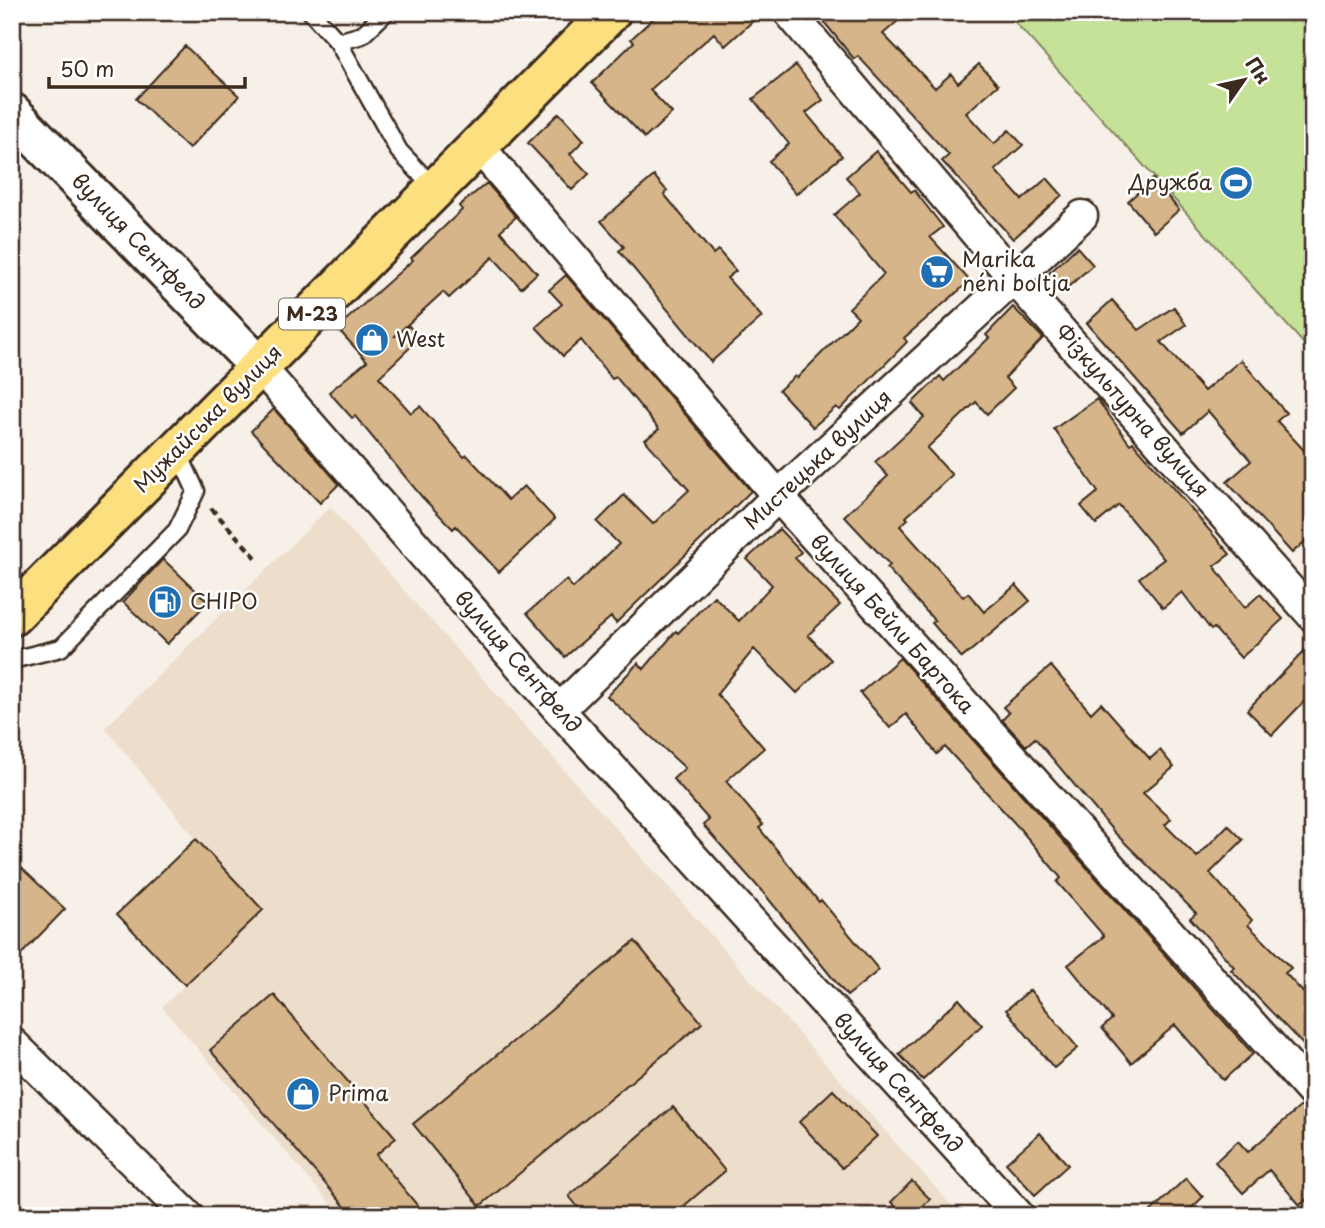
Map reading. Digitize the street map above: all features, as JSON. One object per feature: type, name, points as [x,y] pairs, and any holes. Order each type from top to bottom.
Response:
[{"type":"highway","name":"Мужайська вулиця","points":[[12,616],[611,12]]},
{"type":"street","name":"Фізкультурна вулиця","points":[[789,12],[1013,276],[1313,616]]},
{"type":"street","name":"вулиця Сентфелд","points":[[12,113],[259,366],[559,710],[1019,1216]]},
{"type":"street","name":"вулиця Бейли Бартока","points":[[480,147],[778,496],[1313,1093]]},
{"type":"street","name":"Мистецька вулиця","points":[[559,710],[778,496],[1013,276],[1082,216]]},
{"type":"street","points":[[12,1043],[188,1216]]},
{"type":"lane","points":[[311,12],[338,41],[399,151],[437,190]]},
{"type":"lane","points":[[338,41],[362,35],[386,12]]},
{"type":"lane","points":[[12,660],[61,648],[177,530],[196,491],[177,450]]},
{"type":"path","points":[[196,491],[258,561]]},
{"type":"shaded area","points":[[330,507],[961,1216],[331,1216],[334,1208],[162,1007],[263,910],[196,839],[105,728]]},
{"type":"green space","name":"Дружба","points":[[1006,12],[1313,12],[1313,354]]},
{"type":"building","points":[[660,12],[763,12],[725,46],[714,33],[650,90],[672,113],[645,138],[592,83],[634,42],[631,39]]},
{"type":"building","points":[[816,12],[908,12],[883,34],[935,88],[951,74],[958,83],[979,64],[998,85],[966,113],[994,144],[1009,130],[1023,145],[995,170],[1022,200],[1047,178],[1062,195],[1013,239],[942,161],[949,155],[858,56],[854,59]]},
{"type":"building","points":[[185,46],[239,96],[189,149],[136,99]]},
{"type":"building","points":[[796,65],[823,100],[806,113],[842,156],[796,194],[769,161],[789,144],[753,99]]},
{"type":"building","points":[[559,113],[584,140],[570,154],[589,174],[572,190],[528,143]]},
{"type":"building","points":[[876,151],[911,192],[914,190],[943,227],[930,237],[970,281],[904,338],[907,342],[840,410],[836,407],[813,427],[779,390],[795,376],[797,378],[858,317],[849,308],[884,274],[834,215],[860,193],[846,177]]},
{"type":"building","points":[[654,176],[667,191],[664,194],[713,254],[718,250],[736,271],[727,278],[762,317],[711,362],[619,251],[624,247],[601,221]]},
{"type":"building","points":[[1153,179],[1179,210],[1154,232],[1128,201]]},
{"type":"building","points":[[487,183],[516,217],[500,231],[537,273],[521,288],[493,257],[449,298],[443,292],[394,337],[409,326],[420,338],[379,377],[411,413],[420,406],[464,457],[467,455],[508,500],[524,486],[555,519],[499,572],[456,526],[453,529],[422,497],[355,416],[352,418],[329,392],[367,361],[337,328],[413,260],[411,258],[462,210],[459,206]]},
{"type":"building","points":[[1077,247],[1093,265],[1061,293],[1046,276]]},
{"type":"building","points":[[566,275],[751,491],[616,623],[611,617],[565,657],[527,613],[566,580],[573,588],[619,544],[597,522],[624,495],[653,524],[689,490],[645,440],[659,429],[616,377],[612,379],[581,340],[563,356],[536,327],[562,304],[549,290]]},
{"type":"building","points":[[1112,300],[1139,330],[1174,307],[1186,325],[1161,342],[1204,391],[1241,360],[1286,413],[1277,421],[1313,460],[1313,534],[1292,553],[1227,482],[1251,461],[1208,411],[1183,433],[1087,323]]},
{"type":"building","points":[[1013,307],[1043,338],[1005,378],[1014,388],[987,414],[976,402],[927,448],[952,475],[906,517],[908,519],[900,526],[963,597],[968,593],[984,612],[1016,585],[1030,601],[962,658],[932,623],[935,621],[887,568],[890,565],[844,516],[888,476],[875,462],[924,417],[912,403],[940,376],[944,381],[989,338],[986,335]]},
{"type":"building","points":[[1097,399],[1130,444],[1133,442],[1230,554],[1214,566],[1245,608],[1260,594],[1283,619],[1241,658],[1214,628],[1211,630],[1182,592],[1163,608],[1139,578],[1164,559],[1119,505],[1096,524],[1081,506],[1098,492],[1054,429]]},
{"type":"building","points":[[274,409],[339,484],[320,503],[251,431]]},
{"type":"building","points":[[779,529],[801,552],[795,558],[840,605],[808,635],[831,660],[797,693],[754,649],[717,694],[764,748],[726,781],[763,825],[759,828],[879,970],[847,996],[767,897],[703,825],[709,820],[673,779],[685,768],[607,696],[638,663],[644,669],[676,631],[678,633],[714,596],[739,621],[772,585],[747,559]]},
{"type":"building","name":"CHIPO","points":[[163,559],[208,602],[167,644],[123,602]]},
{"type":"building","points":[[1313,642],[1313,692],[1272,735],[1247,710]]},
{"type":"building","points":[[900,658],[1253,1054],[1223,1080],[1175,1025],[1131,1063],[1102,1028],[1112,1019],[1068,965],[1104,936],[1057,882],[1061,878],[1020,829],[945,747],[937,754],[906,714],[890,728],[860,693]]},
{"type":"building","points":[[1051,666],[1091,713],[1101,703],[1150,759],[1160,750],[1174,767],[1143,793],[1171,819],[1165,825],[1197,857],[1228,825],[1243,840],[1210,873],[1252,920],[1248,925],[1291,968],[1285,973],[1313,1003],[1313,1055],[1231,970],[1234,967],[1190,918],[1196,913],[1114,832],[1035,738],[1026,746],[1002,720],[1009,713],[1003,707]]},
{"type":"building","points":[[196,839],[263,910],[185,985],[117,914]]},
{"type":"building","points":[[12,859],[65,909],[12,964]]},
{"type":"building","points":[[635,941],[702,1023],[480,1206],[413,1124]]},
{"type":"building","points":[[1030,990],[1078,1048],[1054,1068],[1006,1010]]},
{"type":"building","name":"Prima","points":[[274,995],[396,1138],[376,1155],[426,1216],[353,1216],[210,1050]]},
{"type":"building","points":[[959,999],[982,1025],[923,1080],[899,1054]]},
{"type":"building","points":[[833,1090],[877,1136],[842,1168],[799,1122]]},
{"type":"building","points":[[1301,1106],[1313,1117],[1313,1194],[1300,1205],[1269,1170],[1243,1193],[1215,1162],[1238,1141],[1248,1152]]},
{"type":"building","points":[[673,1107],[725,1171],[672,1216],[585,1216],[569,1196]]},
{"type":"building","points":[[1040,1133],[1068,1165],[1035,1195],[1006,1163]]},
{"type":"building","points":[[1186,1178],[1203,1197],[1183,1216],[1146,1216]]},
{"type":"building","points":[[912,1181],[930,1199],[913,1216],[904,1216],[891,1202]]},
{"type":"place","name":"Дружба","points":[[1236,183]]},
{"type":"place","name":"Marika néni boltja","points":[[937,272]]},
{"type":"place","name":"West","points":[[372,340]]},
{"type":"place","name":"CHIPO","points":[[165,602]]},
{"type":"place","name":"Prima","points":[[303,1094]]}]
